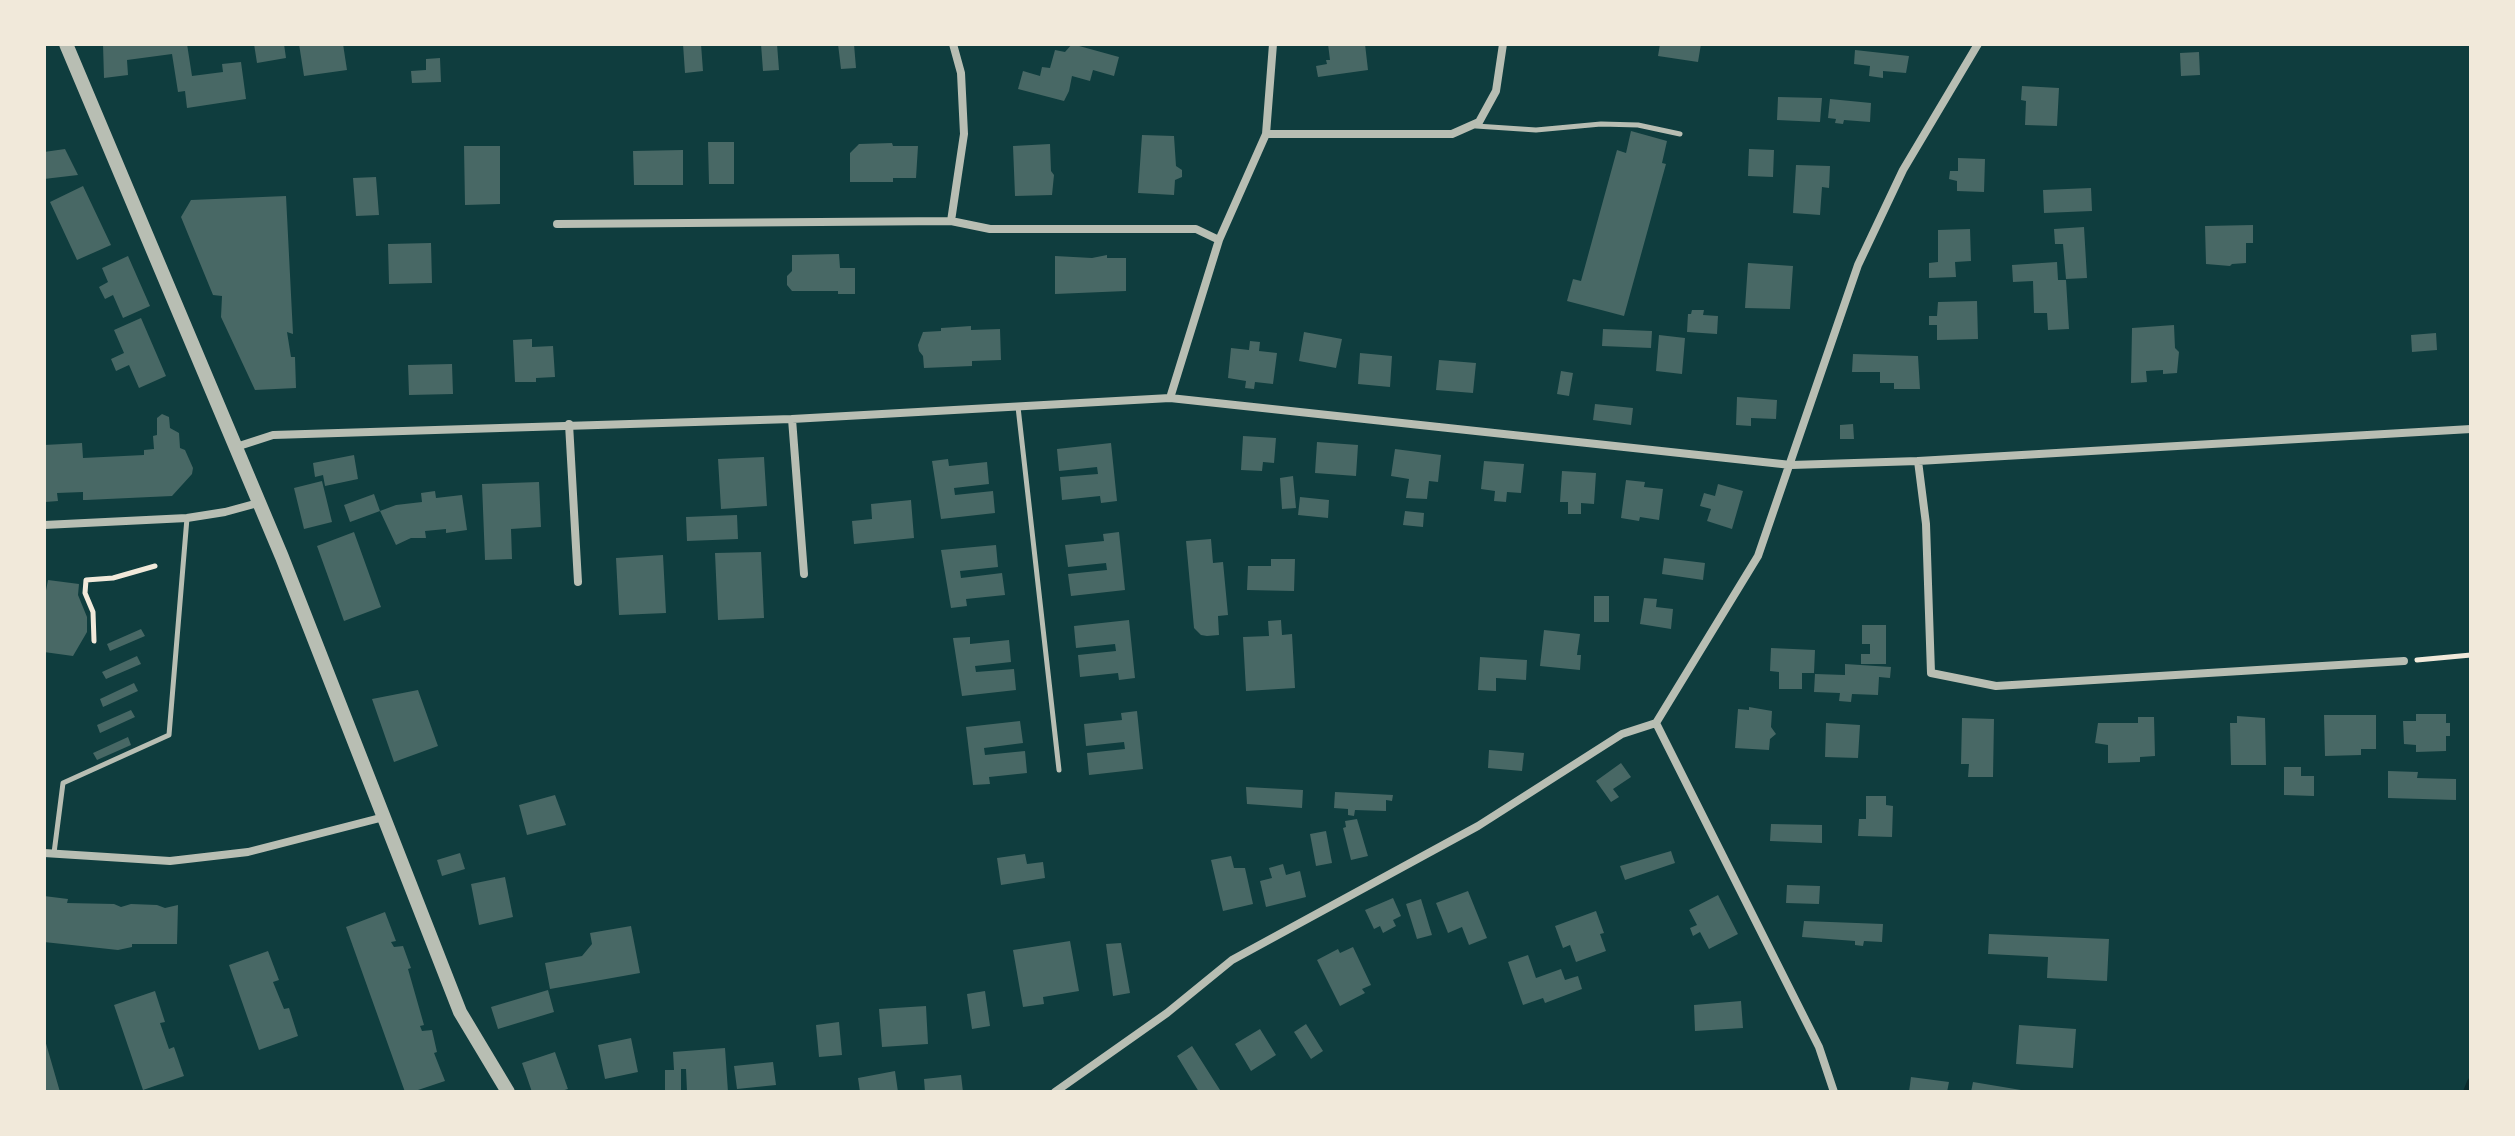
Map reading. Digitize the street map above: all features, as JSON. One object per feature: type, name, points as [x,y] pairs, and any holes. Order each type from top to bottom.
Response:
[{"type":"street","points":[[66,44],[236,447],[460,1012],[508,1092]]},
{"type":"street","points":[[951,221],[964,134],[961,73],[953,44]]},
{"type":"street","points":[[1170,398],[1219,240],[1266,134],[1273,44]]},
{"type":"street","points":[[1266,134],[1452,134],[1479,122],[1496,91],[1503,44]]},
{"type":"street","points":[[1055,1092],[1167,1013],[1232,960],[1478,826],[1622,734],[1656,723],[1758,556],[1858,265],[1903,170],[1978,44]]},
{"type":"street","points":[[557,224],[951,221],[990,229],[1196,229],[1219,240]]},
{"type":"street","points":[[236,447],[273,435],[792,419],[1170,398],[1791,465],[1918,461],[2471,429]]},
{"type":"street","points":[[792,419],[804,574]]},
{"type":"street","points":[[569,424],[578,582]]},
{"type":"street","points":[[1918,461],[1926,524],[1931,673],[1996,686],[2404,661]]},
{"type":"street","points":[[44,525],[187,518],[258,503]]},
{"type":"street","points":[[1656,723],[1819,1047],[1834,1092]]},
{"type":"street","points":[[49,854],[170,861],[248,852],[384,817]]},
{"type":"lane","points":[[1471,126],[1536,130],[1601,124],[1638,125],[1680,134]]},
{"type":"lane","points":[[1018,407],[1059,770]]},
{"type":"lane","points":[[49,854],[63,783],[169,735],[187,518]]},
{"type":"path","points":[[94,641],[93,612],[85,593],[86,580],[113,578],[155,566]]},
{"type":"path","points":[[2404,661],[2471,655]]},
{"type":"building","points":[[103,44],[187,44],[192,76],[223,72],[222,64],[241,62],[246,99],[187,108],[185,91],[178,92],[172,54],[127,60],[128,75],[104,78]]},
{"type":"building","points":[[254,44],[284,44],[286,58],[257,63]]},
{"type":"building","points":[[299,44],[343,44],[347,70],[304,76]]},
{"type":"building","points":[[683,44],[701,44],[703,71],[685,73]]},
{"type":"building","points":[[761,44],[777,44],[779,70],[763,71]]},
{"type":"building","points":[[838,44],[854,44],[856,68],[841,69]]},
{"type":"building","points":[[1072,44],[1119,57],[1114,76],[1093,70],[1090,81],[1072,76],[1064,101],[1018,89],[1023,71],[1040,76],[1042,67],[1050,68],[1055,50],[1065,52]]},
{"type":"building","points":[[1328,44],[1365,44],[1368,70],[1318,77],[1316,66],[1327,64],[1326,60],[1330,60]]},
{"type":"building","points":[[1660,44],[1701,44],[1698,62],[1658,56]]},
{"type":"building","points":[[1855,50],[1909,56],[1906,73],[1883,71],[1883,78],[1869,76],[1870,66],[1854,64]]},
{"type":"building","points":[[2199,52],[2200,75],[2181,76],[2180,53]]},
{"type":"building","points":[[440,58],[441,82],[412,83],[411,71],[426,70],[426,59]]},
{"type":"building","points":[[2022,86],[2059,88],[2057,126],[2025,125],[2026,101],[2021,100]]},
{"type":"building","points":[[1778,97],[1822,98],[1820,122],[1777,120]]},
{"type":"building","points":[[1830,99],[1871,103],[1870,122],[1844,120],[1843,124],[1835,123],[1836,119],[1828,118]]},
{"type":"building","points":[[1631,131],[1667,141],[1662,163],[1666,164],[1624,316],[1567,301],[1573,279],[1581,281],[1617,150],[1626,153]]},
{"type":"building","points":[[1142,135],[1174,136],[1176,166],[1182,170],[1182,177],[1175,180],[1174,195],[1138,193]]},
{"type":"building","points":[[708,142],[734,142],[734,184],[709,184]]},
{"type":"building","points":[[892,143],[893,146],[918,146],[916,178],[893,178],[893,182],[850,182],[850,153],[859,144]]},
{"type":"building","points":[[1050,144],[1051,171],[1054,175],[1052,195],[1015,196],[1013,146]]},
{"type":"building","points":[[464,146],[500,146],[500,204],[465,205]]},
{"type":"building","points":[[65,149],[78,175],[44,179],[44,152]]},
{"type":"building","points":[[1749,149],[1774,150],[1773,177],[1748,176]]},
{"type":"building","points":[[683,150],[683,185],[634,185],[633,151]]},
{"type":"building","points":[[1958,158],[1985,159],[1984,192],[1957,191],[1957,181],[1949,179],[1950,171],[1958,171]]},
{"type":"building","points":[[1796,165],[1830,166],[1829,188],[1822,187],[1820,215],[1793,213]]},
{"type":"building","points":[[376,177],[379,215],[356,216],[353,178]]},
{"type":"building","points":[[83,186],[111,245],[77,260],[50,202]]},
{"type":"building","points":[[2091,188],[2092,211],[2044,213],[2043,190]]},
{"type":"building","points":[[286,196],[293,334],[287,332],[291,357],[295,357],[296,388],[255,390],[221,317],[222,296],[213,295],[181,217],[191,200]]},
{"type":"building","points":[[2253,225],[2253,243],[2246,243],[2246,263],[2230,266],[2206,264],[2205,226]]},
{"type":"building","points":[[2084,227],[2087,278],[2066,279],[2063,244],[2055,244],[2054,229]]},
{"type":"building","points":[[1970,229],[1971,261],[1955,262],[1956,277],[1929,278],[1929,263],[1938,262],[1938,230]]},
{"type":"building","points":[[431,243],[432,283],[389,284],[388,244]]},
{"type":"building","points":[[839,254],[840,268],[855,268],[855,294],[792,291],[787,285],[787,276],[792,271],[792,255]]},
{"type":"building","points":[[1107,255],[1107,258],[1126,258],[1126,291],[1055,294],[1055,256],[1092,258]]},
{"type":"building","points":[[128,256],[150,306],[123,318],[113,295],[105,299],[99,287],[108,282],[102,268]]},
{"type":"building","points":[[2057,262],[2058,280],[2066,280],[2069,329],[2048,330],[2047,313],[2034,313],[2033,281],[2013,282],[2012,265]]},
{"type":"building","points":[[1748,263],[1793,266],[1790,309],[1745,308]]},
{"type":"building","points":[[1977,301],[1978,339],[1937,340],[1937,325],[1929,325],[1929,316],[1937,316],[1938,302]]},
{"type":"building","points":[[1692,310],[1704,310],[1703,315],[1718,316],[1717,334],[1687,332],[1688,314]]},
{"type":"building","points":[[141,318],[166,376],[139,388],[129,365],[116,371],[111,359],[124,353],[114,330]]},
{"type":"building","points":[[2174,325],[2175,348],[2179,352],[2177,373],[2146,371],[2147,382],[2131,383],[2132,328]]},
{"type":"building","points":[[971,326],[971,330],[1000,329],[1001,360],[972,361],[972,366],[924,368],[918,345],[923,332]]},
{"type":"building","points":[[1603,329],[1652,331],[1651,348],[1602,346]]},
{"type":"building","points":[[1304,332],[1342,339],[1336,368],[1299,361]]},
{"type":"building","points":[[2436,333],[2437,350],[2412,352],[2411,335]]},
{"type":"building","points":[[1659,335],[1685,338],[1682,374],[1656,371]]},
{"type":"building","points":[[532,339],[532,347],[553,346],[555,377],[536,378],[536,382],[515,382],[513,340]]},
{"type":"building","points":[[1250,341],[1260,342],[1259,351],[1277,353],[1273,384],[1255,382],[1254,389],[1245,388],[1246,381],[1228,378],[1231,348],[1249,350]]},
{"type":"building","points":[[1360,353],[1392,356],[1390,387],[1358,384]]},
{"type":"building","points":[[1853,354],[1918,356],[1920,389],[1894,389],[1894,383],[1880,383],[1880,372],[1852,372]]},
{"type":"building","points":[[1439,360],[1476,363],[1473,393],[1436,390]]},
{"type":"building","points":[[452,364],[453,394],[409,395],[408,365]]},
{"type":"building","points":[[1561,371],[1573,373],[1569,396],[1557,394]]},
{"type":"building","points":[[1737,397],[1777,400],[1776,419],[1751,418],[1751,426],[1736,425]]},
{"type":"building","points":[[1595,404],[1633,408],[1631,425],[1593,420]]},
{"type":"building","points":[[162,414],[169,417],[170,428],[179,433],[180,448],[185,450],[193,468],[192,474],[172,496],[83,500],[83,492],[57,493],[58,501],[45,502],[44,445],[82,443],[83,458],[144,455],[144,450],[154,449],[157,418]]},
{"type":"building","points":[[1853,424],[1854,439],[1840,439],[1840,425]]},
{"type":"building","points":[[1243,436],[1276,438],[1274,463],[1263,462],[1262,471],[1241,470]]},
{"type":"building","points":[[1317,442],[1358,445],[1356,476],[1315,473]]},
{"type":"building","points":[[1111,443],[1117,501],[1101,503],[1100,496],[1062,500],[1060,477],[1098,474],[1097,467],[1059,471],[1057,449]]},
{"type":"building","points":[[1395,449],[1441,455],[1438,482],[1429,481],[1427,499],[1406,498],[1409,479],[1391,476]]},
{"type":"building","points":[[354,455],[358,479],[325,486],[323,475],[315,477],[313,463]]},
{"type":"building","points":[[764,457],[767,506],[721,509],[718,459]]},
{"type":"building","points":[[948,459],[949,466],[987,462],[989,484],[954,488],[955,495],[993,491],[995,513],[941,519],[932,461]]},
{"type":"building","points":[[1484,461],[1524,464],[1521,493],[1507,492],[1506,502],[1494,501],[1495,491],[1481,489]]},
{"type":"building","points":[[1562,471],[1596,473],[1594,504],[1581,503],[1581,514],[1568,514],[1568,502],[1560,502]]},
{"type":"building","points":[[1293,476],[1296,508],[1282,509],[1280,478]]},
{"type":"building","points":[[1626,480],[1645,482],[1644,487],[1663,489],[1659,520],[1621,518]]},
{"type":"building","points":[[322,481],[332,522],[304,529],[294,488]]},
{"type":"building","points":[[539,482],[541,527],[511,529],[512,559],[485,560],[482,484]]},
{"type":"building","points":[[1718,484],[1743,491],[1732,529],[1707,521],[1711,509],[1700,506],[1704,493],[1715,496]]},
{"type":"building","points":[[435,491],[436,498],[462,495],[467,530],[446,533],[446,529],[425,531],[426,538],[411,538],[396,545],[380,511],[396,505],[422,502],[421,493]]},
{"type":"building","points":[[374,494],[380,511],[350,522],[344,505]]},
{"type":"building","points":[[1300,497],[1329,500],[1328,518],[1298,515]]},
{"type":"building","points":[[911,500],[914,538],[854,544],[852,521],[872,519],[871,504]]},
{"type":"building","points":[[1405,511],[1424,513],[1423,527],[1403,525]]},
{"type":"building","points":[[737,515],[738,539],[687,541],[686,517]]},
{"type":"building","points":[[354,532],[381,607],[344,621],[317,546]]},
{"type":"building","points":[[1119,532],[1125,590],[1071,596],[1068,574],[1107,570],[1106,563],[1068,567],[1065,545],[1104,541],[1103,534]]},
{"type":"building","points":[[1211,539],[1213,563],[1223,562],[1228,615],[1218,616],[1219,635],[1207,636],[1194,628],[1186,541]]},
{"type":"building","points":[[996,545],[998,567],[960,571],[961,578],[1002,573],[1005,595],[966,599],[967,606],[951,608],[941,550]]},
{"type":"building","points":[[761,552],[764,618],[718,620],[715,553]]},
{"type":"building","points":[[663,555],[666,613],[619,615],[616,558]]},
{"type":"building","points":[[1664,558],[1705,563],[1703,580],[1662,574]]},
{"type":"building","points":[[1271,559],[1295,559],[1294,591],[1247,590],[1248,566],[1271,566]]},
{"type":"building","points":[[48,580],[79,584],[78,595],[87,617],[87,632],[73,656],[44,652],[44,601]]},
{"type":"building","points":[[1594,596],[1609,596],[1609,622],[1594,622]]},
{"type":"building","points":[[1644,598],[1657,599],[1656,607],[1673,609],[1671,629],[1640,624]]},
{"type":"building","points":[[1129,620],[1135,678],[1119,680],[1118,673],[1080,677],[1078,655],[1116,651],[1115,644],[1076,648],[1074,626]]},
{"type":"building","points":[[1281,620],[1282,635],[1292,634],[1295,688],[1246,691],[1243,637],[1269,636],[1268,621]]},
{"type":"building","points":[[1862,625],[1886,625],[1886,664],[1861,664],[1861,654],[1870,654],[1870,644],[1862,644]]},
{"type":"building","points":[[141,629],[145,636],[110,651],[107,644]]},
{"type":"building","points":[[1544,630],[1580,634],[1577,655],[1581,655],[1580,670],[1540,666]]},
{"type":"building","points":[[970,637],[970,644],[1009,640],[1011,662],[975,666],[976,672],[1014,669],[1016,690],[962,696],[953,638]]},
{"type":"building","points":[[1771,648],[1815,650],[1814,673],[1802,673],[1802,689],[1779,689],[1779,672],[1770,671]]},
{"type":"building","points":[[137,656],[141,664],[106,679],[102,672]]},
{"type":"building","points":[[1480,657],[1527,660],[1526,680],[1496,678],[1496,691],[1478,690]]},
{"type":"building","points":[[1845,664],[1891,667],[1890,678],[1879,677],[1878,695],[1852,694],[1851,702],[1839,701],[1840,693],[1814,692],[1815,674],[1845,675]]},
{"type":"building","points":[[134,683],[138,691],[103,707],[100,699]]},
{"type":"building","points":[[418,690],[438,746],[394,762],[372,699]]},
{"type":"building","points":[[1749,707],[1772,711],[1771,727],[1776,734],[1770,739],[1769,750],[1735,748],[1738,709],[1749,710]]},
{"type":"building","points":[[131,710],[135,717],[100,733],[97,725]]},
{"type":"building","points":[[1137,711],[1143,769],[1089,775],[1087,753],[1125,749],[1124,742],[1086,746],[1084,724],[1122,720],[1121,713]]},
{"type":"building","points":[[2416,714],[2446,714],[2450,736],[2446,736],[2446,751],[2416,752],[2416,745],[2404,744],[2403,721],[2416,721]]},
{"type":"building","points":[[2324,715],[2376,715],[2376,749],[2361,749],[2361,755],[2325,756]]},
{"type":"building","points":[[2237,716],[2265,718],[2266,765],[2231,765],[2230,723],[2237,723]]},
{"type":"building","points":[[2138,717],[2154,717],[2155,756],[2140,757],[2140,762],[2108,763],[2108,745],[2095,743],[2098,723],[2138,723]]},
{"type":"building","points":[[1962,718],[1994,719],[1993,777],[1968,777],[1969,764],[1961,764]]},
{"type":"building","points":[[1020,721],[1023,743],[984,748],[985,755],[1025,751],[1027,773],[989,777],[990,784],[973,785],[966,727]]},
{"type":"building","points":[[1826,723],[1860,725],[1858,758],[1825,757]]},
{"type":"building","points":[[128,737],[131,745],[97,760],[93,753]]},
{"type":"building","points":[[1489,750],[1524,753],[1522,771],[1488,768]]},
{"type":"building","points":[[1621,763],[1631,777],[1613,789],[1619,797],[1611,802],[1596,781]]},
{"type":"building","points":[[2284,767],[2301,767],[2301,776],[2314,776],[2314,796],[2284,795]]},
{"type":"building","points":[[2388,771],[2418,772],[2417,778],[2456,779],[2456,800],[2388,798]]},
{"type":"building","points":[[1246,787],[1303,790],[1302,808],[1247,804]]},
{"type":"building","points":[[1335,792],[1393,795],[1392,801],[1386,800],[1386,811],[1355,810],[1354,816],[1348,815],[1348,809],[1334,808]]},
{"type":"building","points":[[555,795],[566,825],[527,835],[519,805]]},
{"type":"building","points":[[1866,796],[1886,796],[1886,805],[1893,806],[1892,837],[1858,836],[1859,819],[1866,819]]},
{"type":"building","points":[[1357,819],[1368,856],[1351,860],[1343,828],[1346,827],[1345,821]]},
{"type":"building","points":[[1771,824],[1822,825],[1822,843],[1770,841]]},
{"type":"building","points":[[1326,831],[1332,863],[1316,866],[1310,834]]},
{"type":"building","points":[[1671,851],[1675,863],[1625,880],[1620,866]]},
{"type":"building","points":[[460,853],[465,869],[442,876],[437,860]]},
{"type":"building","points":[[1025,854],[1027,864],[1043,862],[1045,878],[1001,885],[997,858]]},
{"type":"building","points":[[1231,856],[1234,868],[1245,868],[1253,904],[1223,911],[1211,860]]},
{"type":"building","points":[[1283,864],[1286,875],[1300,871],[1306,897],[1266,907],[1260,881],[1272,878],[1269,868]]},
{"type":"building","points":[[505,877],[513,917],[479,925],[471,884]]},
{"type":"building","points":[[1787,885],[1820,886],[1819,904],[1786,903]]},
{"type":"building","points":[[1468,891],[1487,938],[1469,945],[1462,927],[1448,933],[1436,903]]},
{"type":"building","points":[[1718,895],[1738,934],[1709,949],[1700,932],[1693,936],[1690,928],[1697,925],[1689,910]]},
{"type":"building","points":[[44,896],[68,899],[67,903],[114,904],[121,907],[131,904],[165,908],[178,905],[177,944],[132,944],[132,947],[118,950],[44,942]]},
{"type":"building","points":[[1393,898],[1401,916],[1393,920],[1396,926],[1383,933],[1380,926],[1374,929],[1365,910]]},
{"type":"building","points":[[1421,899],[1432,935],[1417,939],[1406,904]]},
{"type":"building","points":[[1596,911],[1604,933],[1600,934],[1606,951],[1576,962],[1570,945],[1563,948],[1555,926]]},
{"type":"building","points":[[385,912],[396,941],[391,942],[394,947],[403,946],[411,968],[408,969],[424,1025],[420,1026],[422,1031],[432,1030],[437,1052],[434,1053],[445,1081],[412,1092],[405,1092],[346,927]]},
{"type":"building","points":[[1804,921],[1883,924],[1882,942],[1864,941],[1863,946],[1855,945],[1855,941],[1802,937]]},
{"type":"building","points":[[631,926],[640,973],[550,989],[545,963],[582,956],[592,944],[590,933]]},
{"type":"building","points":[[1989,934],[2109,939],[2107,981],[2047,978],[2048,957],[1988,954]]},
{"type":"building","points":[[1070,941],[1079,991],[1043,997],[1044,1004],[1023,1007],[1013,950]]},
{"type":"building","points":[[1121,943],[1130,993],[1113,996],[1106,944]]},
{"type":"building","points":[[1353,947],[1371,985],[1362,989],[1365,993],[1340,1006],[1317,960],[1338,949],[1340,953]]},
{"type":"building","points":[[268,951],[279,980],[273,982],[284,1009],[289,1008],[298,1036],[259,1050],[229,965]]},
{"type":"building","points":[[1528,955],[1536,978],[1561,969],[1565,980],[1578,976],[1582,989],[1545,1003],[1543,998],[1523,1005],[1508,962]]},
{"type":"building","points":[[548,990],[554,1012],[498,1029],[491,1007]]},
{"type":"building","points":[[155,991],[165,1022],[160,1023],[169,1049],[174,1047],[184,1076],[143,1090],[114,1005]]},
{"type":"building","points":[[985,991],[990,1026],[972,1029],[967,994]]},
{"type":"building","points":[[1741,1001],[1743,1028],[1695,1031],[1694,1005]]},
{"type":"building","points":[[926,1006],[928,1044],[882,1047],[879,1009]]},
{"type":"building","points":[[839,1022],[842,1055],[819,1057],[816,1025]]},
{"type":"building","points":[[1306,1024],[1323,1051],[1311,1059],[1294,1032]]},
{"type":"building","points":[[2019,1025],[2076,1029],[2073,1068],[2016,1064]]},
{"type":"building","points":[[1260,1029],[1276,1055],[1251,1071],[1235,1044]]},
{"type":"building","points":[[631,1038],[638,1072],[605,1079],[598,1045]]},
{"type":"building","points":[[45,1040],[60,1092],[44,1092]]},
{"type":"building","points":[[1192,1046],[1220,1090],[1217,1092],[1199,1092],[1177,1056]]},
{"type":"building","points":[[725,1048],[728,1092],[687,1092],[686,1069],[681,1069],[681,1092],[665,1092],[665,1070],[674,1070],[673,1052]]},
{"type":"building","points":[[555,1052],[568,1089],[532,1092],[522,1063]]},
{"type":"building","points":[[773,1062],[776,1085],[737,1089],[734,1066]]},
{"type":"building","points":[[895,1071],[898,1092],[860,1092],[858,1078]]},
{"type":"building","points":[[961,1075],[963,1092],[925,1092],[924,1079]]},
{"type":"building","points":[[1911,1077],[1949,1082],[1947,1092],[1909,1092]]},
{"type":"building","points":[[1973,1082],[2021,1090],[2021,1092],[1971,1092]]},
{"type":"waterway","points":[[2467,1092],[2471,1082]]}]
